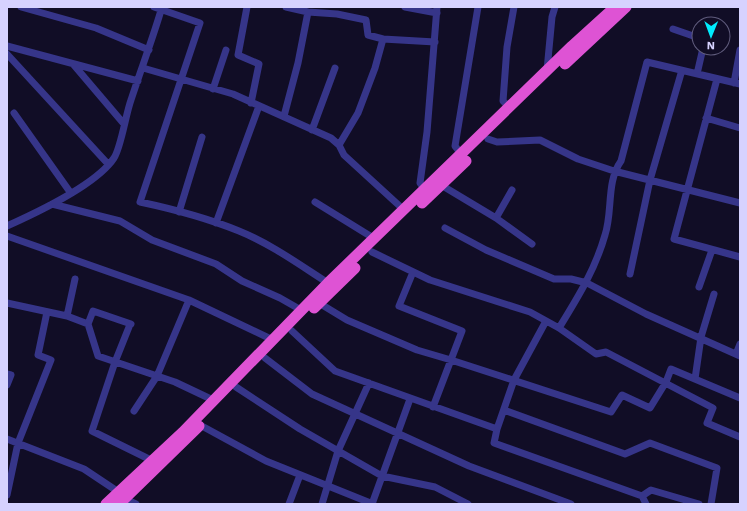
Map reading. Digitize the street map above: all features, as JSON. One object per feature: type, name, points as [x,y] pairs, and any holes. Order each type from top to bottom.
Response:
[{"type":"highway","points":[[234,385],[273,340],[319,303],[372,252],[425,190],[488,139],[547,71],[615,7]]},
{"type":"highway","points":[[122,498],[153,461],[265,358],[301,310],[328,283],[375,239],[441,185],[464,157],[512,110],[626,7]]},
{"type":"highway","points":[[106,504],[122,498],[200,425],[216,402]]},
{"type":"street","points":[[21,7],[96,28],[149,50]]},
{"type":"street","points":[[247,7],[238,55],[259,64],[251,103]]},
{"type":"street","points":[[286,7],[308,12],[339,10],[366,20],[368,35],[383,39],[435,42]]},
{"type":"street","points":[[405,7],[437,10],[428,132],[420,184],[425,190]]},
{"type":"street","points":[[464,157],[455,146],[478,7]]},
{"type":"street","points":[[512,110],[503,101],[507,46],[514,7]]},
{"type":"street","points":[[547,71],[552,17],[555,7]]},
{"type":"street","points":[[7,226],[52,204],[99,175],[115,157],[124,124],[149,50],[159,8],[200,23],[140,202],[179,212],[240,231],[287,256],[328,283]]},
{"type":"street","points":[[284,116],[298,64],[308,12]]},
{"type":"street","points":[[673,30],[691,36]]},
{"type":"street","points":[[339,145],[358,113],[375,68],[383,39]]},
{"type":"street","points":[[7,46],[138,80]]},
{"type":"street","points":[[213,89],[226,50]]},
{"type":"street","points":[[559,328],[587,283],[606,234],[614,171],[621,161],[647,62],[737,84],[740,50]]},
{"type":"street","points":[[8,56],[108,164]]},
{"type":"street","points":[[697,74],[701,56]]},
{"type":"street","points":[[73,64],[124,124]]},
{"type":"street","points":[[143,68],[213,89],[251,103],[284,116],[331,138],[339,145],[344,155],[407,212]]},
{"type":"street","points":[[312,130],[335,68]]},
{"type":"street","points":[[630,274],[650,180],[682,70]]},
{"type":"street","points":[[717,79],[674,239],[740,257]]},
{"type":"street","points":[[216,223],[259,106]]},
{"type":"street","points":[[14,113],[70,192]]},
{"type":"street","points":[[706,118],[740,128]]},
{"type":"street","points":[[179,212],[202,137]]},
{"type":"street","points":[[488,139],[497,142],[540,140],[578,159],[614,171],[740,203]]},
{"type":"street","points":[[441,185],[496,218],[532,244]]},
{"type":"street","points":[[496,218],[512,190]]},
{"type":"street","points":[[316,202],[375,239]]},
{"type":"street","points":[[52,204],[120,222],[152,240],[216,264],[242,281],[280,298],[301,310]]},
{"type":"street","points":[[445,228],[486,250],[554,279],[571,279],[587,283],[646,314],[738,355],[740,344]]},
{"type":"street","points":[[7,236],[188,300],[273,340]]},
{"type":"street","points":[[699,287],[712,250]]},
{"type":"street","points":[[372,252],[430,280],[530,312],[546,320],[596,354],[606,352],[666,382],[713,408],[707,423],[740,437]]},
{"type":"street","points":[[413,272],[399,306],[462,331],[433,408]]},
{"type":"street","points":[[67,316],[75,279]]},
{"type":"street","points":[[695,379],[701,338],[714,294]]},
{"type":"street","points":[[134,411],[157,376],[188,300]]},
{"type":"street","points":[[7,303],[67,316],[88,324]]},
{"type":"street","points":[[319,303],[347,320],[410,347],[611,412],[622,395],[650,408],[666,382],[670,369],[740,398]]},
{"type":"street","points":[[153,461],[92,431],[115,362],[130,326],[93,311],[88,324],[98,356],[115,362],[175,382],[216,402]]},
{"type":"street","points":[[7,495],[18,443],[51,360],[38,354],[47,312]]},
{"type":"street","points":[[546,320],[514,380],[497,429],[494,443],[642,496],[646,504]]},
{"type":"street","points":[[289,328],[335,371],[433,408],[497,429]]},
{"type":"street","points":[[265,358],[312,394],[469,466],[571,504]]},
{"type":"street","points":[[7,374],[11,375],[7,385]]},
{"type":"street","points":[[322,504],[338,452],[369,383]]},
{"type":"street","points":[[234,385],[300,429],[382,476],[435,487],[468,504]]},
{"type":"street","points":[[200,425],[266,461],[372,504],[410,399]]},
{"type":"street","points":[[504,410],[625,454],[650,443],[717,468],[711,504]]},
{"type":"street","points":[[7,439],[84,469],[122,498],[136,504]]},
{"type":"street","points":[[289,504],[300,475]]},
{"type":"street","points":[[642,496],[651,490],[699,504]]}]
